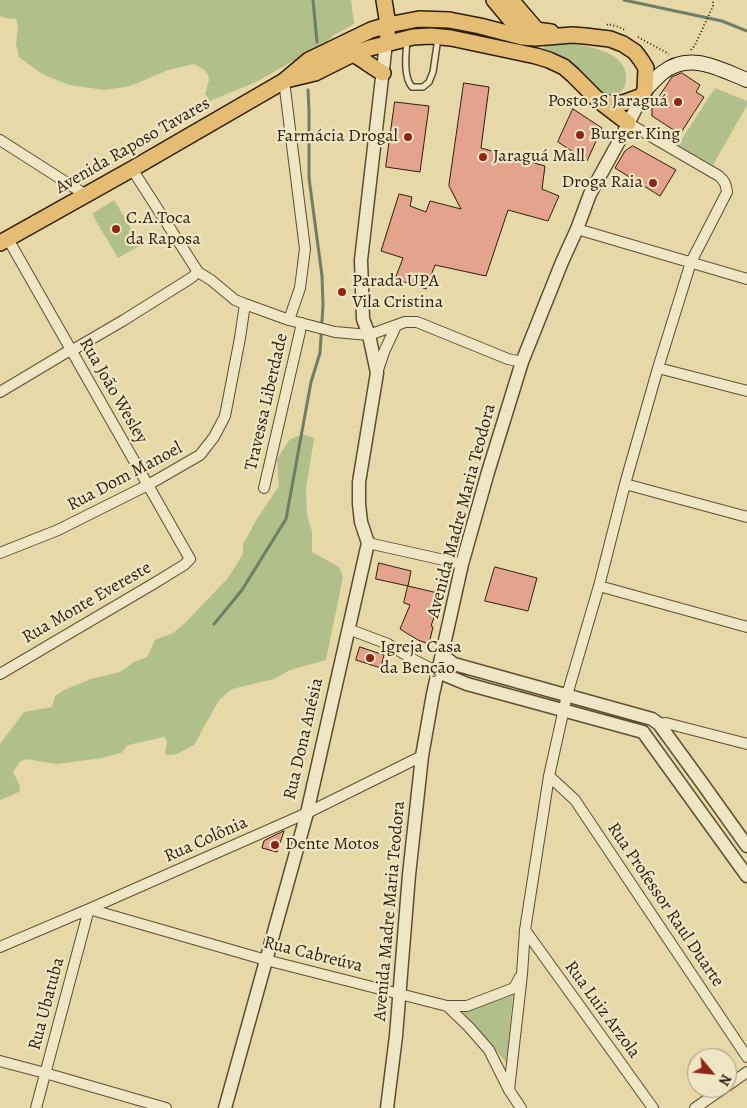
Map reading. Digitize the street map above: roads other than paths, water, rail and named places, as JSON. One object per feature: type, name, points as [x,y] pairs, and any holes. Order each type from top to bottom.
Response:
[{"type":"main road","points":[[384,0],[388,25],[386,43]]},
{"type":"main road","points":[[494,0],[510,18],[536,30],[572,35]]},
{"type":"main road","points":[[512,1],[536,30]]},
{"type":"main road","name":"Avenida Raposo Tavares","points":[[4,241],[284,81],[309,60],[371,30],[388,25],[419,19],[438,19],[480,26],[522,37],[535,38],[572,35],[610,39],[623,44],[635,52],[641,60],[646,68],[644,93]]},
{"type":"main road","name":"Avenida Raposo Tavares","points":[[284,81],[315,73],[354,54],[386,43],[413,37],[451,38],[549,60],[564,67],[598,100],[628,123]]},
{"type":"main road","points":[[354,54],[383,73]]},
{"type":"main road","points":[[598,100],[616,104],[630,101],[644,93],[663,72],[684,63],[698,62],[713,66],[747,80]]},
{"type":"street","points":[[377,373],[363,319],[361,260],[386,43]]},
{"type":"street","points":[[284,81],[305,249],[300,288],[289,320]]},
{"type":"street","name":"Avenida Madre Maria Teodora","points":[[387,1108],[396,1036],[409,875],[422,756],[462,564],[522,362],[590,194],[644,93]]},
{"type":"street","points":[[509,1090],[525,930],[550,776],[567,695],[599,586],[625,484],[658,368],[691,262],[727,192],[724,180],[719,176],[628,123]]},
{"type":"street","points":[[0,140],[86,195]]},
{"type":"street","points":[[132,169],[198,272],[212,280],[235,300],[289,320],[335,332],[368,335],[405,322],[417,322],[522,362]]},
{"type":"street","points":[[577,229],[747,278]]},
{"type":"street","name":"Rua João Wesley","points":[[4,241],[71,351],[190,559]]},
{"type":"street","points":[[0,392],[124,320],[198,272]]},
{"type":"street","name":"Rua Dom Manoel","points":[[0,553],[58,530],[148,485],[200,454],[214,437],[225,416],[245,304]]},
{"type":"street","name":"Travessa Liberdade","points":[[264,488],[306,324]]},
{"type":"street","points":[[396,326],[377,373],[359,482],[361,522],[368,543],[462,564]]},
{"type":"street","points":[[658,368],[747,391]]},
{"type":"street","points":[[625,484],[747,517]]},
{"type":"street","name":"Rua Dona Anésia","points":[[225,1108],[307,813],[368,543]]},
{"type":"street","name":"Rua Monte Evereste","points":[[0,674],[153,584],[184,565],[190,559]]},
{"type":"street","points":[[599,586],[747,627]]},
{"type":"street","points":[[348,629],[388,644],[414,660],[467,684],[643,732],[747,876]]},
{"type":"street","points":[[442,655],[454,664],[648,717],[659,724],[747,846]]},
{"type":"street","points":[[659,724],[666,723],[747,744]]},
{"type":"street","name":"Rua Colônia","points":[[0,947],[307,813],[422,756]]},
{"type":"street","name":"Rua Professor Raul Duarte","points":[[550,776],[575,800],[747,1057]]},
{"type":"street","name":"Rua Cabreúva","points":[[89,909],[266,960],[447,1006],[467,1006],[514,988],[522,974]]},
{"type":"street","name":"Rua Ubatuba","points":[[36,1108],[89,909]]},
{"type":"street","name":"Rua Luiz Arzola","points":[[525,930],[653,1108]]},
{"type":"street","points":[[447,1006],[470,1027],[489,1050],[509,1090],[521,1108]]},
{"type":"street","points":[[0,1060],[166,1108]]},
{"type":"street","points":[[695,1108],[710,1098]]},
{"type":"lane","points":[[407,38],[406,64],[408,82],[412,87],[423,87],[429,82],[432,72],[438,37]]},
{"type":"waterway","points":[[313,0],[317,42]]},
{"type":"waterway","points":[[624,0],[722,21],[747,31]]},
{"type":"waterway","points":[[214,624],[242,590],[286,519],[311,382],[320,353],[323,305],[322,276],[309,178],[308,90]]},
{"type":"place","name":"Posto 3S Jaraguá","points":[[678,102]]},
{"type":"place","name":"Burger King","points":[[580,135]]},
{"type":"place","name":"Farmácia Drogal","points":[[408,137]]},
{"type":"place","name":"Jaraguá Mall","points":[[483,157]]},
{"type":"place","name":"Droga Raia","points":[[653,183]]},
{"type":"place","name":"C.A.Toca da Raposa","points":[[116,229]]},
{"type":"place","name":"Parada UPA Vila Cristina","points":[[342,292]]},
{"type":"place","name":"Igreja Casa da Benção","points":[[370,658]]},
{"type":"place","name":"Dente Motos","points":[[275,845]]}]
